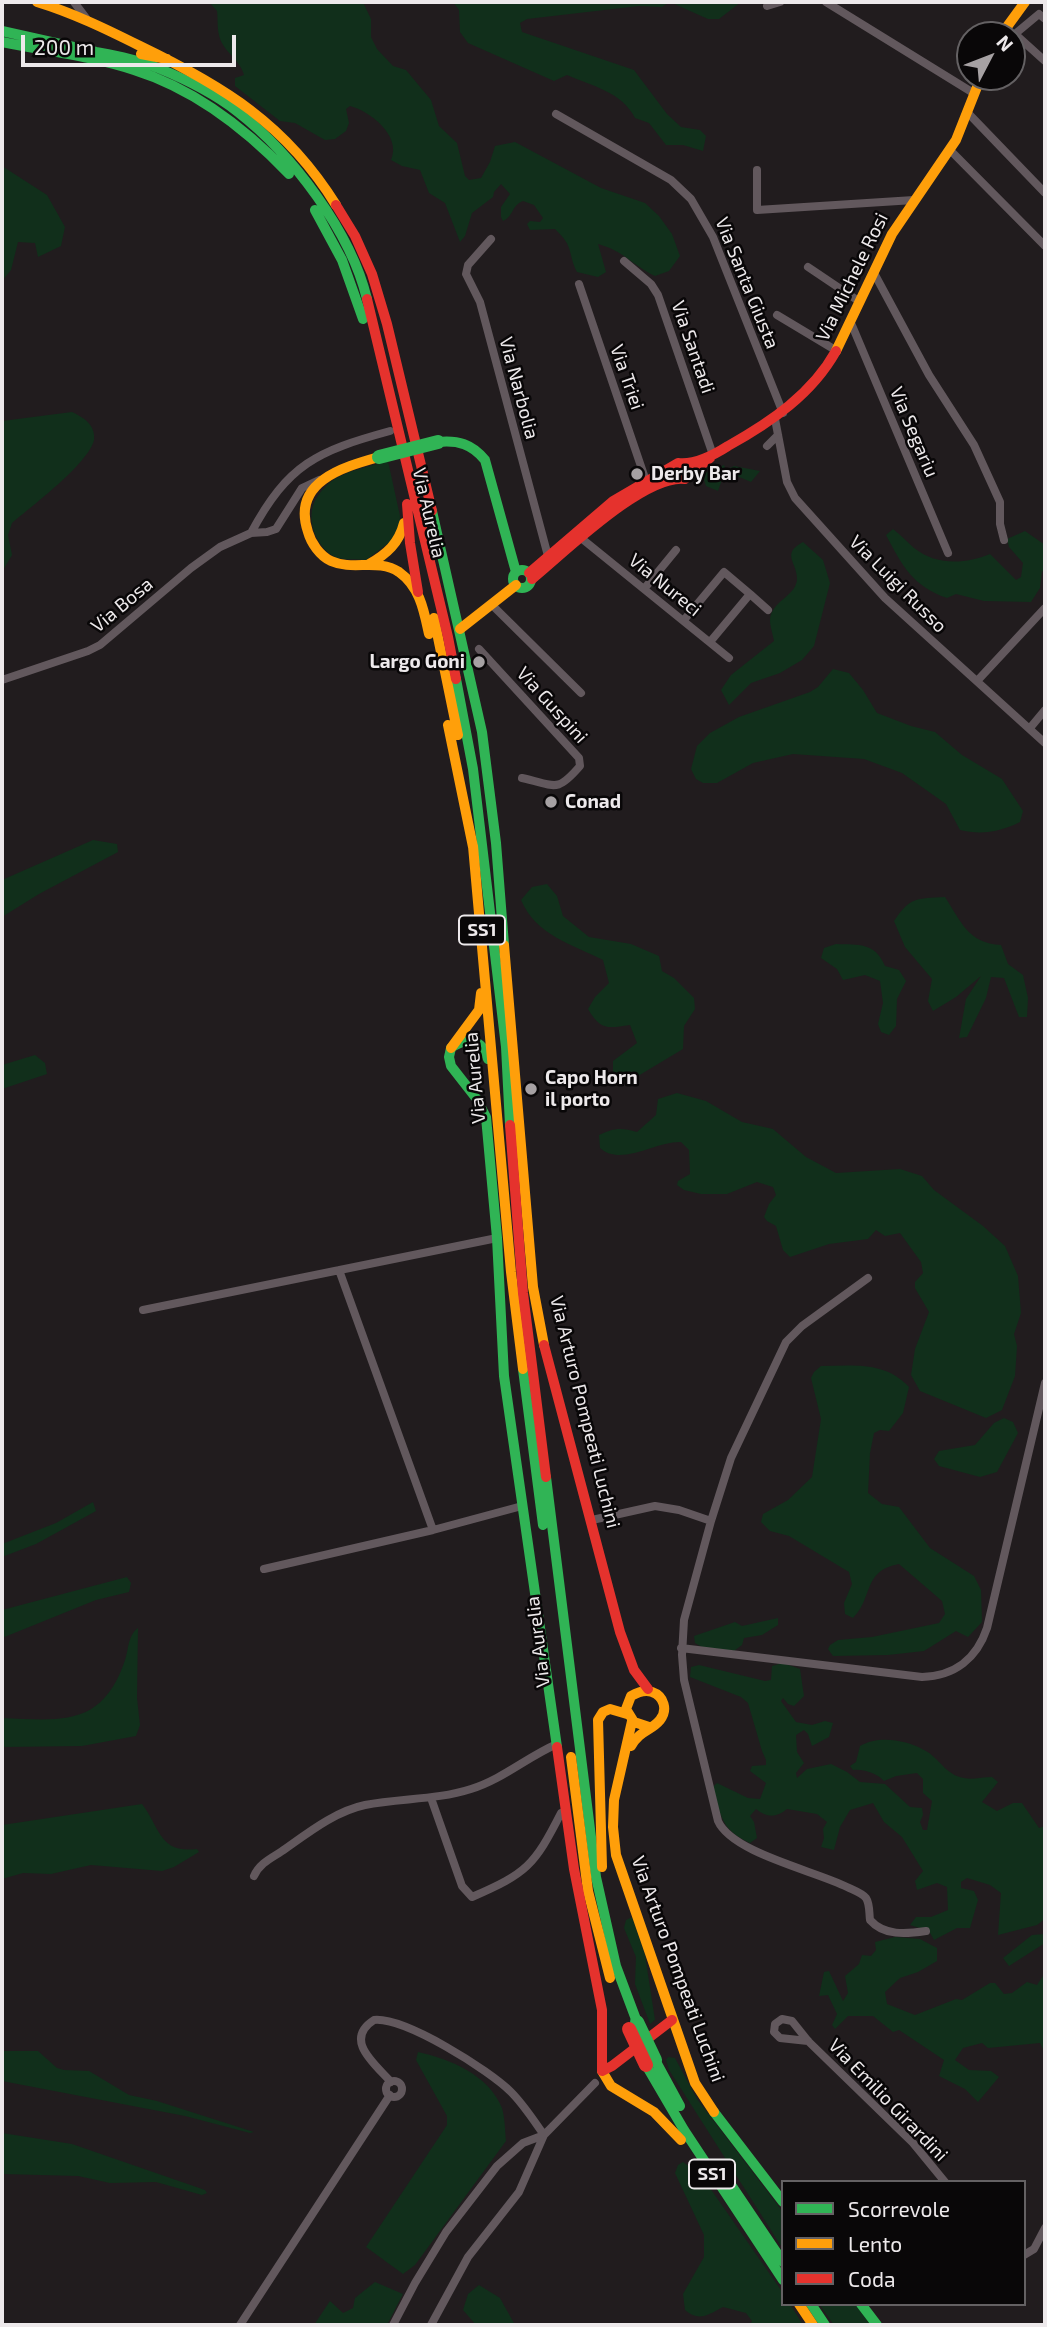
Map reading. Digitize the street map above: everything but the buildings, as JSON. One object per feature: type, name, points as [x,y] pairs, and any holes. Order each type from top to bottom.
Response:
[{"type":"main road","points":[[1016,21],[1026,2]]},
{"type":"main road","points":[[43,3],[88,20],[167,59]]},
{"type":"main road","points":[[2,25],[167,59]]},
{"type":"main road","name":"Via Aurelia","points":[[2,31],[116,55],[156,67],[192,84],[237,111],[274,144],[314,192],[338,229],[364,288],[450,646],[472,760],[506,1047],[511,1156],[523,1293],[594,1863],[604,1919],[633,2026]]},
{"type":"main road","name":"Via Aurelia","points":[[5,43],[87,58],[134,71],[166,82],[218,111],[246,132],[279,163],[312,203],[347,272],[360,307],[457,728],[482,932],[511,1272],[588,1891],[599,1940],[650,2062],[684,2130],[781,2277]]},
{"type":"main road","name":"Via Arturo Pompeati Luchini","points":[[167,59],[220,87],[272,127],[323,184],[355,236],[380,299],[480,721],[492,805],[533,1287],[546,1354],[629,1659],[631,1696]]},
{"type":"main road","name":"Via Michele Rosi","points":[[523,577],[581,538],[630,499],[779,416],[816,381],[837,351],[892,233],[950,150],[976,91]]},
{"type":"main road","points":[[418,592],[396,570],[382,565],[346,566],[323,556],[312,542],[305,523],[309,498],[322,479],[339,468],[438,442],[465,443],[479,452],[485,460],[523,577]]},
{"type":"main road","name":"Via Michele Rosi","points":[[460,629],[492,605],[602,510],[646,481],[681,471]]},
{"type":"main road","points":[[368,564],[381,557],[398,541],[403,530],[407,504]]},
{"type":"main road","points":[[407,504],[418,592],[434,655],[473,847]]},
{"type":"main road","points":[[482,932],[481,1006],[448,1055],[450,1067],[477,1097],[485,1112],[497,1237],[504,1370],[579,1902],[602,2010],[599,2077]]},
{"type":"main road","points":[[451,1048],[467,1040],[479,1042],[485,1047],[491,1092],[498,1112]]},
{"type":"main road","name":"Via Arturo Pompeati Luchini","points":[[629,1659],[636,1675],[648,1689]]},
{"type":"main road","points":[[616,1966],[602,1867],[598,1720],[602,1713],[609,1709],[618,1709],[636,1725],[649,1727],[659,1721],[664,1711],[659,1694],[642,1689],[631,1696],[626,1704],[629,1718]]},
{"type":"main road","name":"Via Arturo Pompeati Luchini","points":[[629,1718],[630,1735],[620,1766],[611,1811],[615,1847],[692,2076],[703,2096],[781,2199]]},
{"type":"main road","name":"Via Arturo Pompeati Luchini","points":[[620,1766],[637,1736],[649,1727]]},
{"type":"main road","points":[[599,2077],[672,2020]]},
{"type":"main road","name":"Via Aurelia","points":[[650,2062],[781,2259]]},
{"type":"main road","points":[[599,2077],[606,2080],[614,2090],[651,2110],[674,2132],[766,2255]]},
{"type":"main road","points":[[800,2306],[813,2325]]},
{"type":"main road","points":[[812,2306],[825,2325]]},
{"type":"main road","points":[[863,2306],[877,2325]]},
{"type":"street","points":[[74,2],[88,20]]},
{"type":"street","points":[[767,6],[780,2]]},
{"type":"street","points":[[826,2],[975,94]]},
{"type":"street","points":[[1026,23],[1039,14],[1045,19]]},
{"type":"street","points":[[1026,47],[1045,61]]},
{"type":"street","points":[[968,113],[1045,193]]},
{"type":"street","name":"Via Santa Giusta","points":[[556,114],[671,180],[691,199],[713,236],[779,416]]},
{"type":"street","points":[[950,150],[1045,247]]},
{"type":"street","points":[[757,170],[757,210],[914,200]]},
{"type":"street","name":"Via Narbolia","points":[[491,239],[469,264],[466,273],[480,302],[548,556]]},
{"type":"street","name":"Via Santadi","points":[[624,261],[649,283],[658,295],[713,455]]},
{"type":"street","points":[[808,267],[860,302]]},
{"type":"street","points":[[874,273],[929,375],[974,445],[1000,502],[1000,524],[1004,540]]},
{"type":"street","name":"Via Triei","points":[[579,284],[646,481]]},
{"type":"street","points":[[777,315],[837,351]]},
{"type":"street","name":"Via Segariu","points":[[851,323],[948,553]]},
{"type":"street","name":"Via Luigi Russo","points":[[779,416],[778,435],[786,482],[795,498],[885,598],[1045,743]]},
{"type":"street","points":[[251,533],[271,499],[286,480],[306,462],[336,447],[390,430]]},
{"type":"street","points":[[767,446],[778,435]]},
{"type":"street","points":[[775,473],[782,458]]},
{"type":"street","name":"Via Bosa","points":[[2,680],[100,645],[220,547],[251,533],[267,532],[276,528],[302,488],[322,479]]},
{"type":"street","name":"Via Nureci","points":[[581,538],[729,658]]},
{"type":"street","points":[[644,589],[676,550]]},
{"type":"street","points":[[684,620],[724,572],[768,610]]},
{"type":"street","points":[[710,642],[750,594]]},
{"type":"street","points":[[492,605],[581,693]]},
{"type":"street","points":[[978,680],[1045,608]]},
{"type":"street","name":"Via Guspini","points":[[479,649],[579,758],[580,765],[565,783],[559,786],[522,778]]},
{"type":"street","points":[[1030,728],[1045,710]]},
{"type":"street","points":[[143,1310],[497,1237]]},
{"type":"street","points":[[339,1270],[433,1530]]},
{"type":"street","points":[[868,1278],[802,1326],[786,1342],[731,1458],[684,1620],[681,1648],[684,1680],[702,1755],[718,1821],[726,1834],[736,1842],[861,1894],[867,1901],[870,1920],[880,1928],[904,1934],[926,1931]]},
{"type":"street","points":[[681,1648],[922,1677],[945,1674],[964,1664],[975,1652],[987,1628],[1045,1382]]},
{"type":"street","points":[[264,1569],[433,1530],[522,1506]]},
{"type":"street","points":[[592,1520],[655,1506],[679,1510],[711,1521]]},
{"type":"street","points":[[254,1876],[262,1863],[347,1811],[366,1805],[431,1798],[484,1784],[557,1744]]},
{"type":"street","points":[[431,1798],[462,1886],[472,1897],[521,1873],[543,1848],[561,1813],[566,1811]]},
{"type":"street","points":[[240,2325],[390,2095],[387,2088],[391,2082],[361,2047],[360,2038],[365,2028],[374,2020],[393,2022],[407,2028],[484,2071],[518,2099],[544,2136]]},
{"type":"street","name":"Via Emilio Girardini","points":[[808,2041],[913,2143],[943,2180]]},
{"type":"street","points":[[431,2325],[468,2257],[519,2192],[544,2136],[599,2077]]},
{"type":"street","points":[[393,2325],[415,2283],[465,2206],[508,2154],[523,2143],[544,2136]]},
{"type":"street","points":[[1026,2254],[1034,2249],[1045,2228]]},
{"type":"green space","points":[[209,2],[363,2],[371,19],[371,37],[377,49],[393,66],[406,70],[431,100],[439,126],[457,143],[465,176],[469,180],[481,178],[495,146],[515,142],[601,188],[645,203],[672,234],[680,256],[669,271],[655,276],[615,250],[598,244],[606,272],[598,277],[577,272],[568,246],[555,229],[530,230],[527,224],[530,221],[540,222],[543,218],[534,205],[523,201],[503,221],[501,207],[510,194],[501,184],[493,197],[472,213],[465,236],[460,242],[445,203],[429,193],[420,170],[391,160],[392,142],[375,119],[350,106],[346,109],[349,123],[346,131],[335,139],[325,140],[295,123],[280,121],[235,86],[235,78],[244,75],[221,41],[217,11]]},
{"type":"green space","points":[[453,2],[670,2],[662,7],[639,6],[527,19],[520,23],[522,32],[634,70],[667,114],[681,127],[700,130],[706,136],[703,151],[683,145],[666,145],[649,123],[635,118],[622,102],[606,91],[567,75],[554,81],[468,43],[460,32],[459,10]]},
{"type":"green space","points":[[670,2],[741,2],[719,19],[708,19]]},
{"type":"green space","points":[[2,166],[47,195],[65,227],[61,246],[38,257],[35,243],[18,242],[11,270],[2,281]]},
{"type":"green space","points":[[72,412],[84,419],[93,430],[94,440],[90,450],[71,472],[12,523],[8,535],[12,555],[2,572],[2,421]]},
{"type":"green space","points":[[388,461],[400,516],[399,535],[366,560],[338,558],[325,549],[315,535],[312,511],[316,498],[327,485],[340,476]]},
{"type":"green space","points":[[724,465],[726,470],[734,466],[760,471],[751,482],[725,471],[718,491],[706,486],[702,474]]},
{"type":"green space","points":[[893,529],[914,548],[932,558],[951,562],[990,554],[1016,580],[1021,577],[1023,563],[1009,547],[1007,539],[1025,531],[1045,545],[1045,574],[1042,571],[1040,588],[1031,602],[984,601],[956,594],[947,598],[925,587],[909,573],[886,535]]},
{"type":"green space","points":[[803,542],[823,560],[830,583],[814,646],[802,660],[780,673],[751,683],[729,705],[721,690],[731,675],[774,641],[771,614],[795,586],[797,574],[791,555],[796,546]]},
{"type":"green space","points":[[833,669],[849,673],[877,713],[935,732],[962,755],[1002,779],[1023,811],[1020,822],[990,832],[960,830],[946,804],[902,773],[864,759],[793,754],[753,763],[717,783],[703,783],[696,779],[691,769],[697,746],[710,733],[739,717],[810,692],[818,687]]},
{"type":"green space","points":[[93,840],[117,844],[118,852],[2,917],[2,880]]},
{"type":"green space","points":[[547,884],[557,896],[563,916],[589,937],[631,944],[659,956],[662,971],[674,978],[694,998],[695,1009],[684,1026],[683,1049],[628,1082],[613,1076],[613,1061],[637,1043],[630,1025],[601,1025],[588,1009],[609,983],[603,960],[545,930],[521,900],[532,887]]},
{"type":"green space","points":[[945,897],[961,923],[973,936],[1001,945],[1008,964],[1023,975],[1028,998],[1027,1017],[1019,1017],[1004,978],[991,977],[986,998],[967,1037],[959,1038],[966,999],[981,976],[956,997],[933,1011],[928,1001],[932,979],[905,947],[894,921],[905,907],[915,900]]},
{"type":"green space","points":[[836,944],[859,945],[871,949],[885,966],[899,970],[906,981],[897,999],[896,1026],[889,1035],[881,1032],[878,1024],[883,1003],[880,981],[865,975],[843,980],[837,969],[821,958],[824,948]]},
{"type":"green space","points":[[35,1055],[45,1063],[47,1074],[2,1089],[2,1065]]},
{"type":"green space","points":[[677,1093],[706,1101],[742,1122],[773,1129],[806,1157],[836,1173],[900,1169],[922,1176],[934,1190],[1005,1246],[1018,1276],[1021,1313],[1014,1334],[1017,1346],[1015,1376],[1002,1410],[986,1418],[920,1391],[911,1375],[915,1349],[929,1312],[915,1288],[915,1282],[923,1273],[921,1262],[900,1233],[885,1236],[876,1230],[868,1239],[829,1244],[790,1257],[783,1250],[776,1226],[764,1217],[776,1195],[773,1187],[757,1182],[727,1194],[701,1194],[684,1190],[677,1185],[678,1181],[690,1174],[689,1150],[681,1142],[618,1155],[600,1148],[599,1135],[617,1129],[637,1132],[656,1115],[658,1099]]},
{"type":"green space","points":[[821,1366],[879,1369],[909,1387],[903,1413],[889,1431],[880,1430],[874,1433],[868,1493],[882,1504],[899,1507],[930,1548],[974,1576],[981,1590],[982,1622],[968,1637],[956,1631],[924,1651],[888,1655],[833,1656],[828,1649],[838,1640],[872,1637],[939,1623],[945,1614],[942,1601],[899,1564],[879,1572],[853,1618],[845,1614],[844,1603],[852,1584],[849,1572],[789,1536],[770,1531],[761,1522],[763,1514],[788,1500],[812,1477],[821,1419],[811,1378]]},
{"type":"green space","points":[[1004,1418],[1013,1422],[1018,1433],[997,1472],[980,1477],[939,1466],[934,1459],[939,1451],[975,1445],[994,1423]]},
{"type":"green space","points":[[93,1502],[96,1511],[36,1544],[2,1557],[2,1544],[56,1523]]},
{"type":"green space","points":[[127,1577],[131,1583],[129,1592],[96,1600],[2,1638],[2,1610]]},
{"type":"green space","points":[[778,1618],[778,1625],[762,1635],[744,1638],[742,1645],[734,1651],[702,1647],[695,1643],[694,1636],[735,1622],[742,1626]]},
{"type":"green space","points":[[138,1628],[137,1698],[140,1725],[136,1736],[82,1746],[2,1747],[2,1718],[60,1719],[76,1716],[103,1699],[114,1684],[124,1663],[130,1639]]},
{"type":"green space","points":[[783,1663],[800,1669],[804,1696],[794,1706],[783,1698],[781,1701],[796,1722],[812,1725],[825,1721],[833,1723],[829,1737],[812,1746],[804,1730],[796,1735],[797,1752],[804,1763],[796,1773],[797,1778],[807,1769],[831,1764],[860,1782],[885,1784],[910,1807],[922,1808],[920,1822],[923,1830],[927,1830],[932,1801],[923,1793],[923,1779],[917,1773],[884,1781],[870,1772],[853,1770],[850,1766],[856,1762],[860,1746],[875,1741],[901,1741],[929,1753],[957,1776],[970,1779],[992,1777],[998,1782],[982,1802],[997,1811],[1013,1803],[1022,1803],[1039,1828],[1045,1826],[1045,1919],[1037,1925],[998,1935],[1001,1893],[990,1885],[967,1878],[961,1882],[961,1888],[974,1891],[978,1900],[970,1928],[957,1928],[934,1940],[929,1931],[910,1925],[916,1917],[931,1917],[948,1910],[947,1887],[937,1883],[917,1890],[915,1881],[923,1871],[902,1837],[884,1822],[873,1803],[850,1810],[840,1827],[834,1850],[821,1847],[823,1829],[827,1822],[817,1814],[787,1809],[772,1816],[756,1809],[750,1816],[757,1838],[750,1843],[733,1833],[724,1821],[713,1787],[717,1783],[748,1798],[760,1799],[766,1783],[750,1771],[752,1766],[766,1765],[766,1760],[748,1703],[741,1697],[690,1677],[691,1667],[699,1665],[765,1681],[771,1680],[772,1666]]},
{"type":"green space","points":[[142,1804],[168,1843],[184,1849],[197,1849],[199,1852],[162,1871],[91,1865],[51,1874],[23,1873],[2,1879],[2,1825]]},
{"type":"green space","points":[[632,1917],[645,1955],[655,2020],[650,2024],[635,1984],[636,1957],[624,1928],[626,1920]]},
{"type":"green space","points":[[1045,1934],[1045,1943],[1009,1966],[1003,1958],[1032,1935]]},
{"type":"green space","points":[[895,1937],[920,1939],[937,1948],[937,1961],[900,1978],[885,1992],[887,2004],[915,2015],[956,1999],[962,2000],[990,1983],[995,1983],[1004,1994],[1012,1993],[1027,1982],[1037,1985],[1045,1973],[1045,2053],[1040,2043],[988,2048],[982,2043],[963,2048],[955,2060],[969,2070],[991,2071],[999,2077],[978,2102],[965,2089],[939,2076],[944,2060],[899,2030],[893,2032],[873,2016],[848,2016],[835,2029],[832,2025],[837,2014],[828,1995],[819,1996],[824,1972],[829,1971],[843,2001],[848,1993],[845,1976],[859,1964],[862,1955],[871,1956],[876,1950],[875,1942]]},
{"type":"green space","points":[[2,2051],[38,2051],[57,2068],[89,2071],[129,2095],[157,2101],[254,2132],[2,2081]]},
{"type":"green space","points":[[418,2052],[455,2064],[488,2086],[502,2108],[506,2141],[415,2265],[403,2274],[366,2247],[447,2125],[447,2116],[416,2060]]},
{"type":"green space","points":[[668,2057],[675,2058],[697,2099],[781,2209],[781,2246],[669,2070],[666,2060]]},
{"type":"green space","points":[[2,2133],[72,2144],[205,2190],[207,2193],[202,2195],[156,2182],[110,2183],[78,2176],[2,2174]]},
{"type":"green space","points":[[683,2162],[701,2175],[781,2290],[781,2306],[791,2306],[803,2325],[750,2325],[752,2321],[746,2313],[723,2307],[708,2315],[699,2316],[685,2310],[683,2294],[704,2257],[704,2235],[675,2173],[678,2165]]},
{"type":"green space","points":[[375,2282],[403,2294],[387,2325],[314,2325],[330,2301],[343,2313],[353,2308],[355,2298]]},
{"type":"green space","points":[[479,2285],[500,2298],[515,2325],[476,2325],[463,2310],[468,2294]]},
{"type":"green space","points":[[820,2306],[857,2306],[871,2325],[834,2325]]},
{"type":"traffic: fast","points":[[2,31],[143,63],[189,82],[229,105],[279,150],[317,196],[348,247],[367,299]]},
{"type":"traffic: fast","points":[[2,42],[118,65],[178,88],[237,126],[289,174]]},
{"type":"traffic: fast","points":[[315,210],[342,260],[363,319]]},
{"type":"traffic: fast","points":[[438,442],[464,444],[485,460],[516,572]]},
{"type":"traffic: fast","points":[[379,457],[438,442]]},
{"type":"traffic: fast","points":[[432,511],[482,732],[496,843],[504,945]]},
{"type":"traffic: fast","points":[[518,570],[526,570],[531,579],[529,586],[518,588],[513,583],[513,575],[518,570]]},
{"type":"traffic: fast","points":[[456,679],[473,769],[506,1047],[510,1125]]},
{"type":"traffic: fast","points":[[452,1047],[464,1042],[474,1042],[482,1047],[488,1059]]},
{"type":"traffic: fast","points":[[451,1048],[451,1066],[476,1098],[486,1117],[497,1238],[504,1376],[557,1747]]},
{"type":"traffic: fast","points":[[523,1369],[543,1525]]},
{"type":"traffic: fast","points":[[546,1477],[596,1877],[616,1966],[637,2022]]},
{"type":"traffic: fast","points":[[637,2022],[655,2060]]},
{"type":"traffic: fast","points":[[655,2060],[680,2106]]},
{"type":"traffic: fast","points":[[646,2065],[684,2130],[781,2277]]},
{"type":"traffic: fast","points":[[714,2112],[781,2199]]},
{"type":"traffic: fast","points":[[717,2164],[781,2259]]},
{"type":"traffic: fast","points":[[812,2306],[825,2325]]},
{"type":"traffic: fast","points":[[863,2306],[877,2325]]},
{"type":"traffic: slow","points":[[37,2],[115,34],[199,76],[225,93],[250,110],[296,152],[336,205]]},
{"type":"traffic: slow","points":[[1011,21],[1025,2]]},
{"type":"traffic: slow","points":[[141,54],[167,59]]},
{"type":"traffic: slow","points":[[836,351],[892,234],[956,140],[975,91]]},
{"type":"traffic: slow","points":[[379,457],[336,472],[314,489],[307,501],[305,515],[308,532],[316,549],[331,561],[348,565],[383,566],[399,572],[416,592],[429,634]]},
{"type":"traffic: slow","points":[[369,564],[391,547],[404,523]]},
{"type":"traffic: slow","points":[[460,629],[516,585]]},
{"type":"traffic: slow","points":[[434,618],[458,735]]},
{"type":"traffic: slow","points":[[448,725],[473,847]]},
{"type":"traffic: slow","points":[[473,846],[511,1272],[523,1369]]},
{"type":"traffic: slow","points":[[504,945],[533,1287],[544,1345]]},
{"type":"traffic: slow","points":[[451,1048],[479,1010],[481,993]]},
{"type":"traffic: slow","points":[[631,1746],[638,1737],[657,1724],[664,1712],[664,1704],[656,1694],[639,1692],[631,1696],[626,1709],[634,1722],[649,1727]]},
{"type":"traffic: slow","points":[[602,1867],[598,1720],[603,1712],[610,1709],[627,1714]]},
{"type":"traffic: slow","points":[[632,1721],[614,1800],[616,1855],[695,2083],[714,2112]]},
{"type":"traffic: slow","points":[[571,1757],[588,1891],[610,1978]]},
{"type":"traffic: slow","points":[[602,2071],[611,2086],[654,2112],[681,2140]]},
{"type":"traffic: slow","points":[[800,2306],[813,2325]]},
{"type":"traffic: jam","points":[[336,205],[355,236],[372,274],[387,324],[432,511]]},
{"type":"traffic: jam","points":[[367,299],[456,679]]},
{"type":"traffic: jam","points":[[529,573],[613,501],[678,463],[698,461],[717,453],[775,417],[803,394],[836,351]]},
{"type":"traffic: jam","points":[[532,579],[605,517],[627,502],[668,481],[685,479],[710,458]]},
{"type":"traffic: jam","points":[[407,504],[418,592]]},
{"type":"traffic: jam","points":[[510,1125],[523,1293],[546,1477]]},
{"type":"traffic: jam","points":[[544,1345],[620,1632],[634,1670],[648,1689]]},
{"type":"traffic: jam","points":[[557,1747],[574,1869],[602,2010],[602,2071],[672,2020]]},
{"type":"traffic: jam","points":[[629,2029],[646,2065]]},
{"type":"place","name":"Derby Bar","points":[[637,474]]},
{"type":"place","name":"Largo Goni","points":[[479,662]]},
{"type":"place","name":"Conad","points":[[551,802]]},
{"type":"place","name":"Capo Horn il porto","points":[[531,1089]]}]
